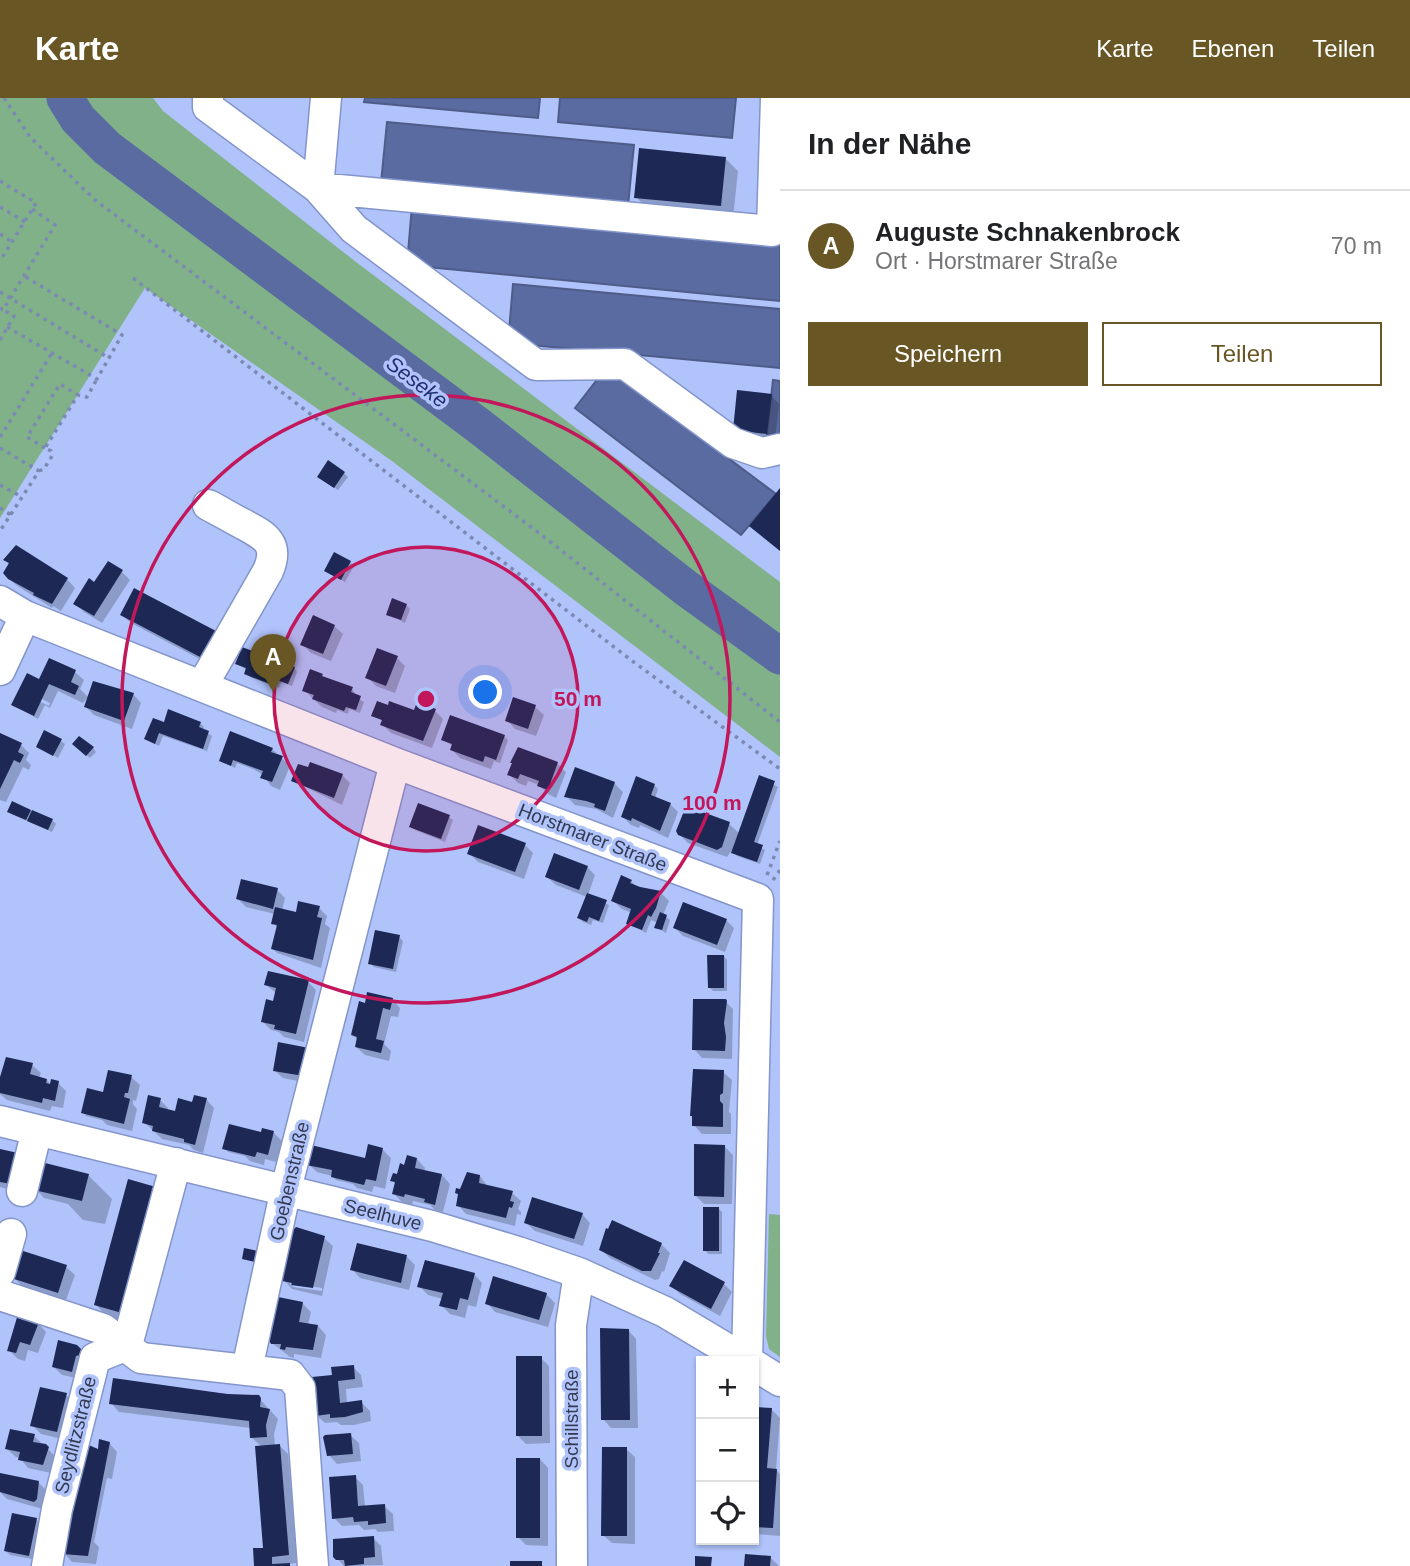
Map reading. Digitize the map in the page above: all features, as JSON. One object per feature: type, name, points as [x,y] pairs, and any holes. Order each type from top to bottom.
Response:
[{"type":"street","points":[[208,98],[208,107],[317,188],[354,229],[536,365],[625,364],[733,443],[762,453],[780,449]]},
{"type":"street","points":[[317,188],[326,98]]},
{"type":"street","points":[[317,188],[772,231],[777,194],[776,98]]},
{"type":"street","points":[[202,686],[268,571],[273,557],[273,550],[265,537],[208,505]]},
{"type":"street","points":[[0,670],[13,609]]},
{"type":"street","name":"Horstmarer Straße","points":[[13,609],[395,763],[758,899],[747,1356]]},
{"type":"street","name":"Goebenstraße","points":[[247,1369],[286,1189],[395,763]]},
{"type":"street","name":"Seelhuve","points":[[0,1121],[432,1226],[579,1273],[665,1312],[739,1356]]},
{"type":"street","points":[[22,1191],[37,1130]]},
{"type":"street","points":[[127,1346],[176,1163]]},
{"type":"street","points":[[0,1272],[11,1234]]},
{"type":"street","name":"Schillstraße","points":[[572,1566],[571,1325],[579,1273]]},
{"type":"street","points":[[0,1294],[103,1329],[141,1358],[290,1375],[300,1388],[313,1566]]},
{"type":"street","name":"Seydlitzstraße","points":[[47,1566],[57,1509],[95,1358],[127,1346]]},
{"type":"street","points":[[759,1369],[780,1381]]},
{"type":"path","points":[[4,98],[30,137],[94,200],[539,533],[780,722]]},
{"type":"path","points":[[0,181],[36,203],[0,261]]},
{"type":"path","points":[[0,207],[25,222]]},
{"type":"path","points":[[0,340],[14,316],[1,309],[10,299],[55,225],[32,209]]},
{"type":"path","points":[[0,234],[12,242]]},
{"type":"path","points":[[0,531],[39,471],[44,469],[52,456],[51,451],[27,437],[60,384],[78,395],[87,397],[122,335],[24,276]]},
{"type":"path","points":[[133,278],[646,670],[780,769]]},
{"type":"path","points":[[0,292],[109,358]]},
{"type":"path","points":[[7,327],[97,379]]},
{"type":"path","points":[[0,437],[52,353]]},
{"type":"path","points":[[45,448],[78,395]]},
{"type":"path","points":[[0,448],[39,471]]},
{"type":"path","points":[[0,485],[22,497]]},
{"type":"path","points":[[0,508],[11,515]]},
{"type":"green space","points":[[0,98],[153,98],[163,111],[356,262],[780,582],[780,757],[392,461],[145,288],[0,518]]},
{"type":"green space","points":[[769,1214],[780,1215],[780,1357],[769,1349],[766,1336]]},
{"type":"water","points":[[365,98],[540,98],[538,118],[364,102]]},
{"type":"water","points":[[560,98],[736,98],[732,138],[558,122]]},
{"type":"water","points":[[387,122],[634,145],[628,206],[381,183]]},
{"type":"water","points":[[412,205],[780,240],[780,301],[407,265]]},
{"type":"water","points":[[513,284],[780,309],[780,368],[508,343]]},
{"type":"water","points":[[607,367],[776,494],[741,535],[575,408]]},
{"type":"water","points":[[773,380],[780,381],[780,435],[767,434]]},
{"type":"building","points":[[639,148],[726,157],[721,206],[634,198]]},
{"type":"building","points":[[737,390],[772,394],[767,434],[733,430]]},
{"type":"building","points":[[328,460],[345,472],[334,488],[317,477]]},
{"type":"building","points":[[780,488],[780,551],[749,526]]},
{"type":"building","points":[[16,545],[68,578],[52,604],[33,595],[34,593],[8,579],[3,573],[9,563],[3,560]]},
{"type":"building","points":[[334,552],[351,561],[341,580],[324,571]]},
{"type":"building","points":[[108,561],[123,570],[94,616],[73,604],[89,578],[94,582]]},
{"type":"building","points":[[134,588],[216,631],[202,658],[120,615]]},
{"type":"building","points":[[392,598],[407,604],[401,620],[386,615]]},
{"type":"building","points":[[313,615],[335,625],[323,654],[300,645]]},
{"type":"building","points":[[242,647],[295,667],[288,684],[277,680],[275,686],[244,674],[246,668],[235,664]]},
{"type":"building","points":[[377,648],[398,656],[386,686],[365,678]]},
{"type":"building","points":[[49,658],[76,670],[71,682],[79,686],[75,695],[49,684],[34,716],[11,705],[27,673],[39,679]]},
{"type":"building","points":[[310,669],[353,687],[351,692],[361,696],[356,710],[346,707],[344,711],[312,699],[314,695],[302,691]]},
{"type":"building","points":[[93,681],[134,693],[124,721],[84,707]]},
{"type":"building","points":[[513,697],[536,705],[528,729],[505,721]]},
{"type":"building","points":[[377,701],[388,705],[389,701],[414,710],[417,702],[436,709],[423,741],[380,725],[382,720],[371,716]]},
{"type":"building","points":[[168,709],[201,722],[199,727],[209,731],[203,749],[159,733],[155,744],[144,739],[153,718],[164,722]]},
{"type":"building","points":[[450,715],[505,735],[496,760],[485,756],[483,762],[450,750],[452,744],[441,740]]},
{"type":"building","points":[[44,730],[62,739],[53,756],[36,747]]},
{"type":"building","points":[[230,731],[273,748],[271,752],[283,756],[272,782],[260,778],[263,771],[233,760],[231,766],[219,761]]},
{"type":"building","points":[[0,733],[22,743],[18,752],[24,755],[20,763],[14,760],[0,789]]},
{"type":"building","points":[[79,736],[94,747],[86,756],[72,744]]},
{"type":"building","points":[[518,747],[558,762],[548,790],[537,786],[539,781],[520,774],[518,779],[507,775]]},
{"type":"building","points":[[310,762],[343,774],[334,798],[291,781],[298,764],[308,767]]},
{"type":"building","points":[[575,767],[615,782],[605,811],[594,807],[595,804],[564,797]]},
{"type":"building","points":[[759,775],[775,781],[754,842],[763,845],[757,862],[731,853]]},
{"type":"building","points":[[636,776],[655,784],[651,795],[671,803],[660,831],[632,818],[631,821],[621,817]]},
{"type":"building","points":[[12,801],[31,810],[26,820],[7,812]]},
{"type":"building","points":[[418,803],[450,815],[441,839],[409,827]]},
{"type":"building","points":[[686,806],[730,822],[722,847],[717,850],[678,835],[676,831]]},
{"type":"building","points":[[32,810],[53,819],[48,830],[27,821]]},
{"type":"building","points":[[478,825],[526,843],[515,872],[467,854]]},
{"type":"building","points":[[554,853],[588,866],[579,890],[545,877]]},
{"type":"building","points":[[621,875],[640,887],[661,891],[656,908],[651,917],[648,915],[642,930],[626,924],[631,909],[611,901]]},
{"type":"building","points":[[241,879],[278,888],[273,909],[236,899]]},
{"type":"building","points":[[587,893],[607,900],[599,921],[589,917],[587,922],[577,918]]},
{"type":"building","points":[[298,901],[320,906],[317,917],[322,918],[313,960],[271,949],[277,925],[271,924],[275,907],[296,912]]},
{"type":"building","points":[[683,902],[727,919],[717,945],[673,928]]},
{"type":"building","points":[[660,912],[667,915],[662,930],[654,928]]},
{"type":"building","points":[[375,930],[400,935],[393,969],[368,964]]},
{"type":"building","points":[[707,955],[724,955],[724,988],[708,988]]},
{"type":"building","points":[[268,971],[309,980],[296,1034],[274,1029],[275,1025],[261,1022],[266,999],[273,1001],[276,988],[264,985]]},
{"type":"building","points":[[367,992],[393,998],[390,1010],[383,1008],[376,1039],[384,1041],[381,1053],[355,1047],[357,1037],[351,1035],[359,1001],[365,1003]]},
{"type":"building","points":[[693,999],[726,999],[725,1051],[692,1050]]},
{"type":"building","points":[[278,1042],[309,1048],[304,1076],[273,1071]]},
{"type":"building","points":[[6,1057],[33,1063],[30,1074],[47,1079],[46,1083],[50,1084],[51,1079],[59,1081],[55,1101],[43,1098],[42,1103],[0,1093],[0,1077]]},
{"type":"building","points":[[693,1069],[724,1070],[723,1093],[720,1095],[723,1104],[723,1127],[692,1126],[690,1116]]},
{"type":"building","points":[[108,1070],[132,1075],[128,1093],[125,1093],[124,1097],[130,1099],[124,1124],[81,1113],[87,1088],[103,1092]]},
{"type":"building","points":[[148,1095],[161,1098],[159,1107],[175,1111],[178,1098],[192,1102],[194,1095],[207,1098],[195,1145],[184,1142],[184,1139],[152,1131],[153,1126],[142,1123]]},
{"type":"building","points":[[229,1124],[261,1132],[262,1128],[274,1131],[268,1155],[257,1152],[255,1157],[222,1149]]},
{"type":"building","points":[[368,1144],[383,1148],[376,1181],[366,1179],[364,1185],[331,1177],[332,1170],[306,1165],[311,1145],[365,1158]]},
{"type":"building","points":[[694,1144],[725,1145],[724,1197],[694,1196]]},
{"type":"building","points":[[0,1149],[18,1153],[11,1184],[0,1182]]},
{"type":"building","points":[[407,1155],[417,1158],[415,1168],[442,1174],[435,1205],[424,1202],[425,1199],[392,1194],[395,1182],[390,1181],[393,1173],[397,1174],[400,1163],[404,1165]]},
{"type":"building","points":[[41,1162],[89,1174],[82,1201],[34,1190]]},
{"type":"building","points":[[467,1172],[480,1175],[479,1183],[513,1191],[510,1201],[514,1202],[512,1208],[509,1207],[506,1218],[456,1206],[456,1188],[460,1189]]},
{"type":"building","points":[[128,1179],[156,1187],[122,1313],[94,1305]]},
{"type":"building","points":[[532,1197],[583,1213],[574,1239],[524,1223]]},
{"type":"building","points":[[703,1207],[719,1207],[719,1251],[703,1251]]},
{"type":"building","points":[[612,1220],[662,1243],[651,1271],[642,1271],[599,1250],[606,1228],[608,1229]]},
{"type":"building","points":[[296,1227],[325,1236],[313,1288],[282,1281],[292,1231]]},
{"type":"building","points":[[357,1243],[407,1255],[401,1283],[350,1270]]},
{"type":"building","points":[[244,1248],[258,1251],[255,1262],[242,1259]]},
{"type":"building","points":[[20,1250],[67,1265],[58,1293],[11,1278]]},
{"type":"building","points":[[425,1260],[475,1273],[468,1300],[460,1298],[457,1310],[439,1306],[443,1293],[417,1287]]},
{"type":"building","points":[[684,1260],[725,1282],[711,1309],[669,1286]]},
{"type":"building","points":[[493,1276],[547,1293],[539,1320],[485,1304]]},
{"type":"building","points":[[278,1297],[303,1302],[299,1322],[318,1325],[313,1350],[286,1347],[285,1350],[280,1349],[281,1344],[271,1344],[268,1338]]},
{"type":"building","points":[[18,1314],[39,1322],[30,1345],[20,1342],[16,1353],[7,1351]]},
{"type":"building","points":[[600,1328],[629,1329],[630,1420],[601,1420]]},
{"type":"building","points":[[58,1340],[77,1345],[81,1349],[80,1355],[76,1356],[72,1372],[52,1367]]},
{"type":"building","points":[[516,1356],[542,1356],[542,1436],[516,1436]]},
{"type":"building","points":[[354,1365],[355,1379],[338,1381],[340,1403],[362,1400],[363,1412],[345,1417],[330,1418],[330,1414],[315,1416],[312,1377],[332,1375],[331,1367]]},
{"type":"building","points":[[113,1378],[227,1394],[259,1395],[260,1407],[270,1409],[266,1425],[267,1437],[250,1438],[249,1421],[109,1404]]},
{"type":"building","points":[[40,1387],[67,1393],[57,1432],[30,1426]]},
{"type":"building","points":[[759,1407],[772,1408],[767,1468],[777,1469],[773,1528],[759,1527]]},
{"type":"building","points":[[10,1429],[35,1434],[33,1442],[49,1447],[43,1465],[18,1460],[20,1452],[5,1449]]},
{"type":"building","points":[[351,1433],[353,1454],[327,1456],[323,1437],[325,1435]]},
{"type":"building","points":[[99,1439],[110,1442],[88,1556],[62,1554],[84,1443],[98,1449]]},
{"type":"building","points":[[280,1444],[289,1555],[272,1557],[272,1564],[290,1563],[290,1566],[254,1566],[253,1548],[263,1548],[255,1446]]},
{"type":"building","points":[[602,1447],[627,1447],[627,1536],[601,1536]]},
{"type":"building","points":[[516,1458],[540,1458],[540,1538],[516,1538]]},
{"type":"building","points":[[0,1473],[39,1481],[37,1499],[34,1502],[0,1492]]},
{"type":"building","points":[[356,1475],[358,1506],[385,1504],[386,1523],[368,1525],[368,1521],[354,1522],[353,1517],[332,1519],[329,1477]]},
{"type":"building","points":[[12,1513],[37,1518],[29,1556],[4,1551]]},
{"type":"building","points":[[374,1536],[375,1557],[364,1558],[364,1564],[345,1566],[344,1560],[336,1560],[333,1557],[333,1539]]},
{"type":"building","points":[[745,1554],[771,1556],[770,1566],[744,1566]]},
{"type":"building","points":[[695,1556],[712,1557],[711,1566],[695,1566]]},
{"type":"building","points":[[510,1561],[542,1561],[542,1566],[510,1566]]},
{"type":"waterway","name":"Seseke","points":[[65,98],[78,119],[107,148],[479,426],[686,588],[780,656]]},
{"type":"place","name":"Auguste Schnakenbrock","points":[[273,692]]}]
